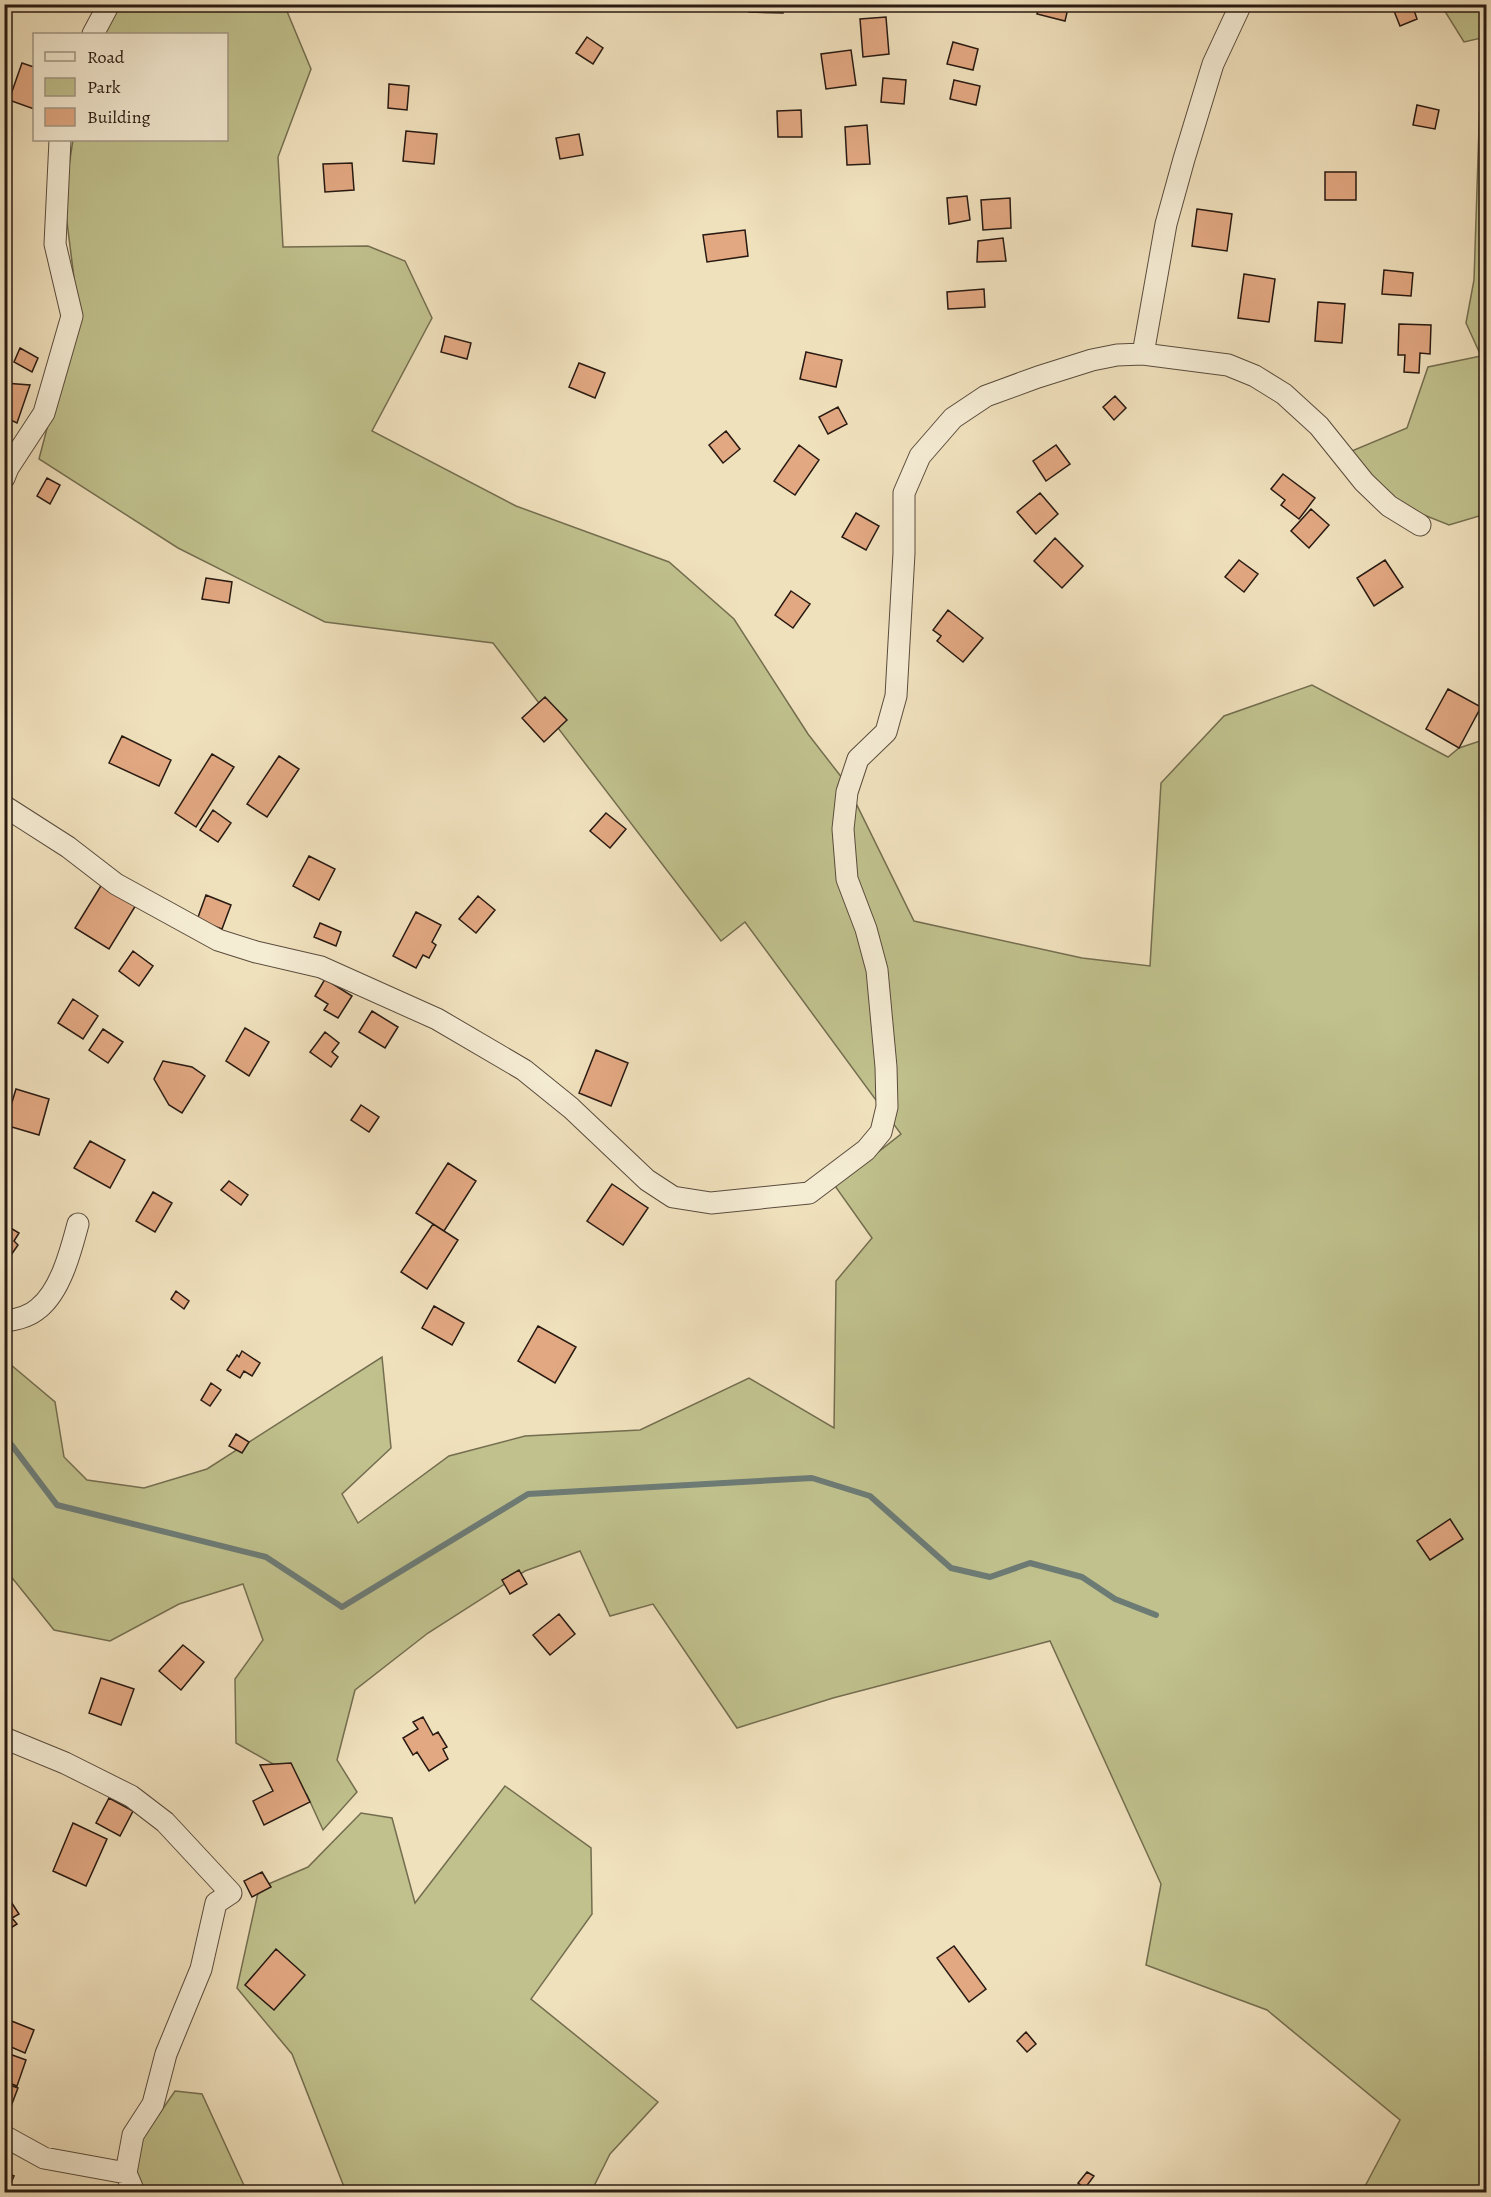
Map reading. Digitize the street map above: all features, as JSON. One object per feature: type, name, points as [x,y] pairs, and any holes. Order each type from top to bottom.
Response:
[{"type":"street","points":[[94,33],[109,4]]},
{"type":"street","points":[[1143,354],[1166,224],[1184,159],[1214,64],[1241,4]]},
{"type":"street","points":[[4,478],[8,468],[44,413],[72,316],[55,244],[60,141]]},
{"type":"street","points":[[4,806],[68,847],[116,884],[209,935],[256,952],[321,967],[437,1019],[504,1058],[524,1070],[571,1108],[647,1180],[673,1197],[711,1203],[809,1193],[866,1150],[881,1132],[887,1107],[886,1067],[877,970],[866,929],[847,879],[843,829],[847,792],[858,759],[886,732],[896,696],[904,553],[904,493],[920,456],[953,418],[986,396],[1092,360],[1117,355],[1143,354],[1228,365],[1255,376],[1284,394],[1319,426],[1364,482],[1389,506],[1420,525]]},
{"type":"street","points":[[4,1322],[17,1319],[39,1308],[51,1293],[68,1262],[78,1224]]},
{"type":"street","points":[[4,1738],[65,1763],[131,1796],[165,1822],[231,1893],[216,1903],[201,1969],[166,2054],[153,2104],[133,2135],[130,2183],[44,2158],[4,2136]]},
{"type":"green space","points":[[114,5],[279,5],[286,9],[311,69],[278,157],[283,247],[368,246],[405,261],[432,318],[372,431],[516,506],[669,562],[734,619],[808,734],[846,783],[914,921],[1082,958],[1150,966],[1161,783],[1224,716],[1312,685],[1448,757],[1459,748],[1486,739],[1486,2192],[1362,2192],[1400,2120],[1267,2010],[1146,1965],[1161,1884],[1050,1641],[833,1698],[737,1728],[653,1604],[610,1616],[580,1551],[525,1571],[428,1633],[355,1690],[337,1760],[357,1792],[323,1830],[307,1795],[289,1773],[236,1743],[235,1679],[263,1640],[243,1584],[179,1604],[110,1641],[54,1630],[5,1569],[4,1359],[55,1402],[64,1457],[87,1480],[144,1488],[207,1469],[382,1357],[391,1448],[342,1494],[358,1523],[449,1456],[525,1436],[640,1430],[749,1378],[834,1428],[836,1281],[872,1238],[835,1186],[901,1134],[745,922],[721,941],[493,643],[325,622],[178,548],[39,459],[78,310],[64,198],[73,141],[228,141],[228,33],[101,33]]},
{"type":"green space","points":[[1441,5],[1486,5],[1486,37],[1464,42]]},
{"type":"green space","points":[[1486,66],[1486,514],[1449,525],[1394,503],[1347,453],[1407,428],[1428,367],[1481,356],[1466,323],[1474,280],[1481,67]]},
{"type":"green space","points":[[505,1786],[591,1848],[592,1914],[531,1999],[658,2102],[610,2154],[591,2192],[346,2192],[292,2054],[237,1988],[259,1888],[308,1867],[361,1813],[392,1818],[415,1903]]},
{"type":"green space","points":[[175,2091],[202,2094],[247,2192],[141,2192],[128,2159]]},
{"type":"building","points":[[750,4],[783,4],[783,13],[749,12]]},
{"type":"building","points":[[1039,4],[1069,4],[1065,21],[1037,14]]},
{"type":"building","points":[[1412,4],[1417,19],[1400,26],[1394,11]]},
{"type":"building","points":[[886,17],[889,54],[863,57],[860,19]]},
{"type":"building","points":[[587,37],[603,48],[593,64],[576,53]]},
{"type":"building","points":[[953,42],[978,49],[973,70],[947,64]]},
{"type":"building","points":[[851,50],[856,85],[826,89],[821,54]]},
{"type":"building","points":[[22,63],[33,67],[33,109],[9,100]]},
{"type":"building","points":[[883,78],[906,80],[904,104],[881,102]]},
{"type":"building","points":[[954,80],[980,86],[976,105],[950,99]]},
{"type":"building","points":[[389,84],[409,86],[407,110],[388,108]]},
{"type":"building","points":[[1417,105],[1439,110],[1435,129],[1413,125]]},
{"type":"building","points":[[801,110],[802,137],[778,137],[777,111]]},
{"type":"building","points":[[867,125],[870,164],[847,165],[845,127]]},
{"type":"building","points":[[406,131],[437,134],[434,164],[403,161]]},
{"type":"building","points":[[579,134],[583,155],[560,159],[556,138]]},
{"type":"building","points":[[352,163],[354,190],[325,192],[323,164]]},
{"type":"building","points":[[1325,172],[1356,172],[1356,200],[1325,200]]},
{"type":"building","points":[[967,196],[970,220],[949,224],[947,198]]},
{"type":"building","points":[[1010,198],[1011,228],[983,230],[981,200]]},
{"type":"building","points":[[1197,209],[1232,214],[1227,251],[1192,246]]},
{"type":"building","points":[[745,230],[748,256],[707,262],[703,235]]},
{"type":"building","points":[[1003,238],[1006,261],[977,262],[978,241]]},
{"type":"building","points":[[1384,270],[1413,273],[1411,296],[1382,294]]},
{"type":"building","points":[[1244,274],[1275,279],[1269,322],[1238,318]]},
{"type":"building","points":[[984,289],[985,307],[948,309],[947,292]]},
{"type":"building","points":[[1318,302],[1345,304],[1342,343],[1315,341]]},
{"type":"building","points":[[1399,324],[1431,325],[1430,354],[1420,353],[1419,373],[1404,372],[1405,355],[1398,355]]},
{"type":"building","points":[[445,336],[471,343],[467,359],[441,352]]},
{"type":"building","points":[[20,348],[38,358],[32,372],[14,362]]},
{"type":"building","points":[[806,352],[842,360],[836,387],[800,379]]},
{"type":"building","points":[[579,363],[605,373],[595,398],[569,387]]},
{"type":"building","points":[[4,383],[30,385],[17,423],[4,417]]},
{"type":"building","points":[[1115,396],[1126,408],[1114,420],[1103,407]]},
{"type":"building","points":[[838,407],[847,424],[828,434],[819,417]]},
{"type":"building","points":[[726,431],[740,449],[723,463],[709,445]]},
{"type":"building","points":[[799,445],[819,460],[795,495],[774,481]]},
{"type":"building","points":[[1056,445],[1070,464],[1046,481],[1033,461]]},
{"type":"building","points":[[1283,474],[1315,498],[1299,519],[1281,505],[1285,500],[1271,489]]},
{"type":"building","points":[[47,478],[60,485],[50,504],[37,496]]},
{"type":"building","points":[[1040,493],[1058,514],[1036,534],[1017,512]]},
{"type":"building","points":[[1311,509],[1329,525],[1309,548],[1291,531]]},
{"type":"building","points":[[856,513],[879,526],[866,550],[842,537]]},
{"type":"building","points":[[1055,538],[1083,566],[1062,588],[1034,561]]},
{"type":"building","points":[[1239,560],[1258,574],[1244,592],[1225,577]]},
{"type":"building","points":[[1385,560],[1403,587],[1374,606],[1357,578]]},
{"type":"building","points":[[206,578],[232,582],[229,603],[202,599]]},
{"type":"building","points":[[791,591],[810,604],[793,628],[775,615]]},
{"type":"building","points":[[948,610],[983,638],[963,662],[937,641],[941,636],[933,630]]},
{"type":"building","points":[[1448,689],[1481,707],[1459,748],[1426,729]]},
{"type":"building","points":[[545,697],[567,720],[544,742],[522,718]]},
{"type":"building","points":[[122,736],[171,760],[159,786],[109,763]]},
{"type":"building","points":[[212,754],[234,767],[196,827],[175,813]]},
{"type":"building","points":[[279,756],[299,769],[267,817],[247,804]]},
{"type":"building","points":[[213,810],[231,823],[218,842],[200,830]]},
{"type":"building","points":[[606,813],[626,829],[610,848],[590,831]]},
{"type":"building","points":[[309,856],[335,869],[319,900],[293,886]]},
{"type":"building","points":[[102,884],[136,905],[109,949],[75,928]]},
{"type":"building","points":[[206,895],[231,905],[222,929],[197,920]]},
{"type":"building","points":[[478,896],[495,910],[476,933],[459,919]]},
{"type":"building","points":[[416,912],[441,925],[432,942],[436,945],[429,958],[423,955],[416,968],[393,956]]},
{"type":"building","points":[[320,923],[341,932],[336,946],[314,937]]},
{"type":"building","points":[[133,951],[153,966],[139,986],[119,971]]},
{"type":"building","points":[[325,979],[352,996],[338,1018],[324,1010],[328,1004],[315,996]]},
{"type":"building","points":[[73,999],[98,1016],[83,1039],[58,1023]]},
{"type":"building","points":[[372,1011],[398,1027],[385,1048],[359,1032]]},
{"type":"building","points":[[245,1028],[269,1042],[249,1076],[226,1061]]},
{"type":"building","points":[[103,1029],[123,1042],[108,1063],[89,1050]]},
{"type":"building","points":[[325,1032],[339,1043],[332,1052],[338,1057],[331,1067],[310,1052]]},
{"type":"building","points":[[596,1050],[628,1063],[611,1106],[579,1093]]},
{"type":"building","points":[[163,1061],[192,1067],[205,1076],[182,1113],[169,1105],[154,1079]]},
{"type":"building","points":[[16,1089],[49,1099],[39,1135],[5,1125]]},
{"type":"building","points":[[361,1105],[379,1117],[369,1132],[351,1120]]},
{"type":"building","points":[[90,1141],[125,1160],[110,1188],[74,1168]]},
{"type":"building","points":[[448,1163],[476,1181],[444,1231],[416,1213]]},
{"type":"building","points":[[229,1181],[248,1195],[241,1205],[221,1190]]},
{"type":"building","points":[[612,1184],[648,1208],[623,1245],[587,1221]]},
{"type":"building","points":[[153,1192],[172,1203],[155,1232],[136,1221]]},
{"type":"building","points":[[4,1224],[19,1233],[14,1241],[18,1245],[4,1265]]},
{"type":"building","points":[[433,1224],[458,1240],[427,1289],[401,1272]]},
{"type":"building","points":[[176,1291],[189,1301],[184,1309],[171,1299]]},
{"type":"building","points":[[434,1306],[464,1323],[452,1345],[422,1328]]},
{"type":"building","points":[[538,1326],[576,1347],[555,1383],[518,1361]]},
{"type":"building","points":[[242,1351],[260,1363],[252,1376],[244,1371],[240,1378],[227,1370]]},
{"type":"building","points":[[211,1383],[221,1390],[210,1406],[201,1400]]},
{"type":"building","points":[[236,1434],[249,1442],[242,1453],[229,1446]]},
{"type":"building","points":[[1450,1519],[1463,1539],[1430,1560],[1417,1541]]},
{"type":"building","points":[[519,1570],[527,1584],[510,1594],[502,1580]]},
{"type":"building","points":[[559,1614],[575,1634],[550,1655],[533,1635]]},
{"type":"building","points":[[183,1645],[204,1662],[181,1690],[159,1671]]},
{"type":"building","points":[[101,1678],[134,1689],[121,1725],[89,1713]]},
{"type":"building","points":[[423,1717],[433,1735],[438,1732],[447,1747],[443,1749],[448,1759],[429,1771],[417,1752],[413,1755],[403,1738],[418,1729],[413,1722]]},
{"type":"building","points":[[291,1763],[310,1802],[264,1825],[253,1801],[273,1791],[260,1765]]},
{"type":"building","points":[[109,1798],[133,1811],[120,1836],[96,1823]]},
{"type":"building","points":[[73,1823],[107,1839],[86,1886],[53,1871]]},
{"type":"building","points":[[262,1872],[271,1887],[252,1897],[244,1881]]},
{"type":"building","points":[[4,1891],[19,1914],[12,1918],[17,1924],[6,1931],[4,1928]]},
{"type":"building","points":[[954,1946],[986,1989],[969,2002],[937,1958]]},
{"type":"building","points":[[276,1949],[305,1975],[274,2010],[245,1985]]},
{"type":"building","points":[[4,2018],[34,2030],[25,2053],[4,2044]]},
{"type":"building","points":[[1026,2032],[1036,2044],[1027,2052],[1017,2041]]},
{"type":"building","points":[[4,2052],[26,2060],[17,2086],[4,2081]]},
{"type":"building","points":[[4,2083],[18,2088],[8,2114],[4,2113]]},
{"type":"building","points":[[4,2172],[14,2176],[7,2192],[4,2192]]},
{"type":"building","points":[[1087,2172],[1094,2176],[1085,2188],[1078,2183]]},
{"type":"waterway","points":[[4,1435],[57,1505],[266,1557],[342,1607],[528,1494],[812,1478],[870,1496],[951,1568],[990,1577],[1030,1563],[1082,1577],[1115,1599],[1156,1615]]}]
